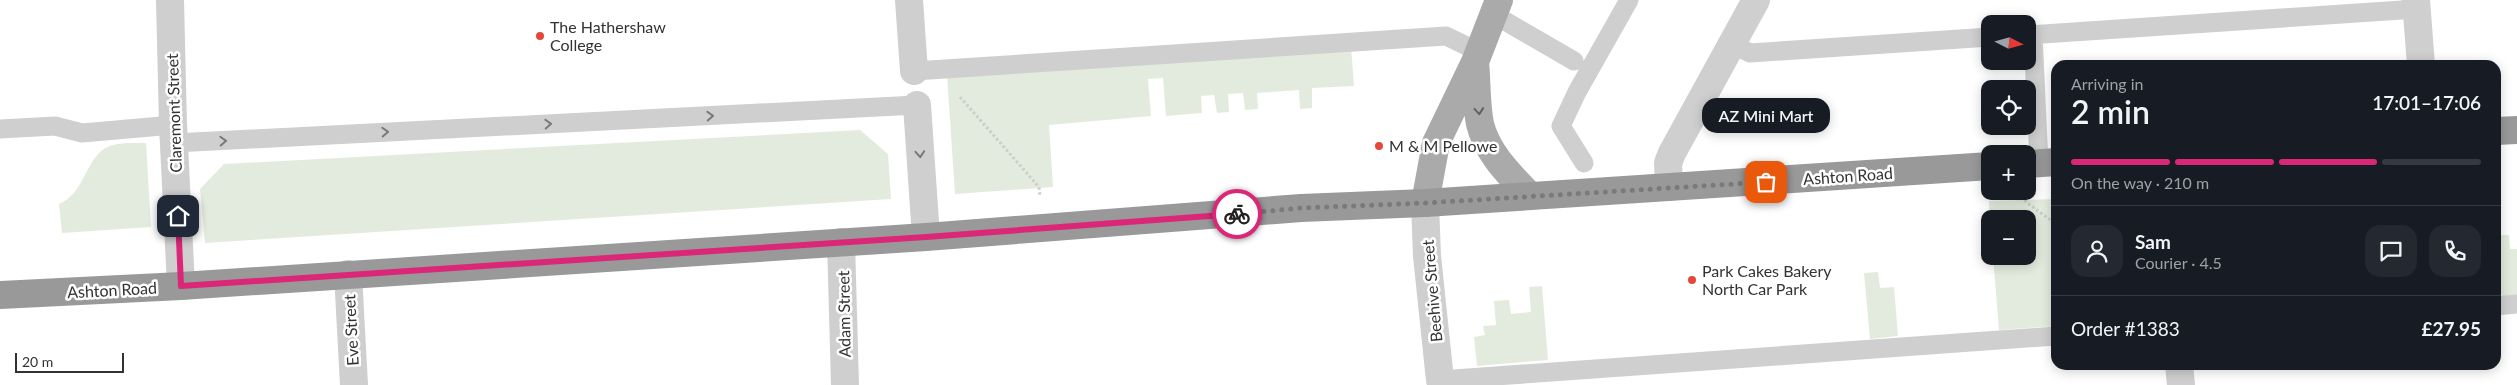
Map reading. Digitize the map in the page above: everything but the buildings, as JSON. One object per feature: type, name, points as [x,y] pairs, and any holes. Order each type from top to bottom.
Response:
[{"type":"highway","points":[[2501,131],[2517,130]]},
{"type":"highway","name":"Ashton Road","points":[[0,296],[181,286],[926,237],[1301,208],[1425,203],[1981,167]]},
{"type":"main road","points":[[1425,203],[1436,144],[1477,57],[1496,7]]},
{"type":"main road","points":[[1477,57],[1480,124],[1487,144],[1500,164],[1530,196]]},
{"type":"street","name":"Claremont Street","points":[[170,0],[181,286]]},
{"type":"street","points":[[909,0],[914,70]]},
{"type":"street","points":[[1669,188],[1668,163],[1672,153],[1756,0]]},
{"type":"street","points":[[2418,2],[2420,60]]},
{"type":"street","points":[[917,105],[926,237]]},
{"type":"street","name":"Beehive Street","points":[[1425,203],[1428,271],[1440,380]]},
{"type":"street","name":"Adam Street","points":[[841,242],[845,385]]},
{"type":"street","name":"Eve Street","points":[[348,274],[354,385]]},
{"type":"street","points":[[2180,370],[2181,385]]},
{"type":"lane","points":[[1584,163],[1561,126],[1577,92],[1629,0]]},
{"type":"lane","points":[[2036,34],[2418,2]]},
{"type":"lane","points":[[1496,7],[1574,61]]},
{"type":"lane","points":[[914,70],[1446,36],[1477,57]]},
{"type":"lane","points":[[1732,44],[1750,53],[1981,38]]},
{"type":"lane","points":[[2033,70],[2041,163]]},
{"type":"lane","points":[[0,129],[55,126],[82,133],[174,134],[917,105]]},
{"type":"lane","points":[[2501,306],[2517,304]]},
{"type":"lane","points":[[1440,380],[2051,336]]},
{"type":"path","points":[[956,91],[1039,187],[1040,199]]},
{"type":"path","points":[[2025,200],[2051,220]]},
{"type":"shaded area","points":[[1351,46],[1354,86],[1312,88],[1312,108],[1300,109],[1299,90],[1257,93],[1258,109],[1245,110],[1243,93],[1228,94],[1229,112],[1217,113],[1214,95],[1201,96],[1202,113],[1166,116],[1163,78],[1148,79],[1151,116],[1049,125],[1053,187],[955,194],[947,75]]},
{"type":"shaded area","points":[[860,130],[888,154],[891,199],[205,243],[200,189],[224,164]]},
{"type":"shaded area","points":[[146,143],[151,227],[62,233],[59,204],[75,191],[95,157],[110,146]]},
{"type":"shaded area","points":[[2051,199],[2051,326],[1999,330],[1994,265],[2036,265],[2036,210],[1990,210],[1989,201]]},
{"type":"shaded area","points":[[2501,235],[2509,235],[2510,249],[2517,249],[2517,295],[2501,297]]},
{"type":"shaded area","points":[[1878,272],[1880,288],[1894,287],[1898,336],[1870,339],[1864,273]]},
{"type":"shaded area","points":[[1542,286],[1548,360],[1477,366],[1474,337],[1485,335],[1483,326],[1496,325],[1494,301],[1509,300],[1511,314],[1531,312],[1529,287]]},
{"type":"way so far","points":[[1237,214],[1301,208],[1425,203],[1766,182]]},
{"type":"place","name":"The Hathershaw College","points":[[540,36]]},
{"type":"place","name":"M & M Pellowe","points":[[1379,146]]},
{"type":"place","name":"AZ Mini Mart","points":[[1766,182]]},
{"type":"place","name":"Park Cakes Bakery North Car Park","points":[[1692,280]]},
{"type":"route","points":[[178,216],[181,286],[926,237],[1237,214]]}]
